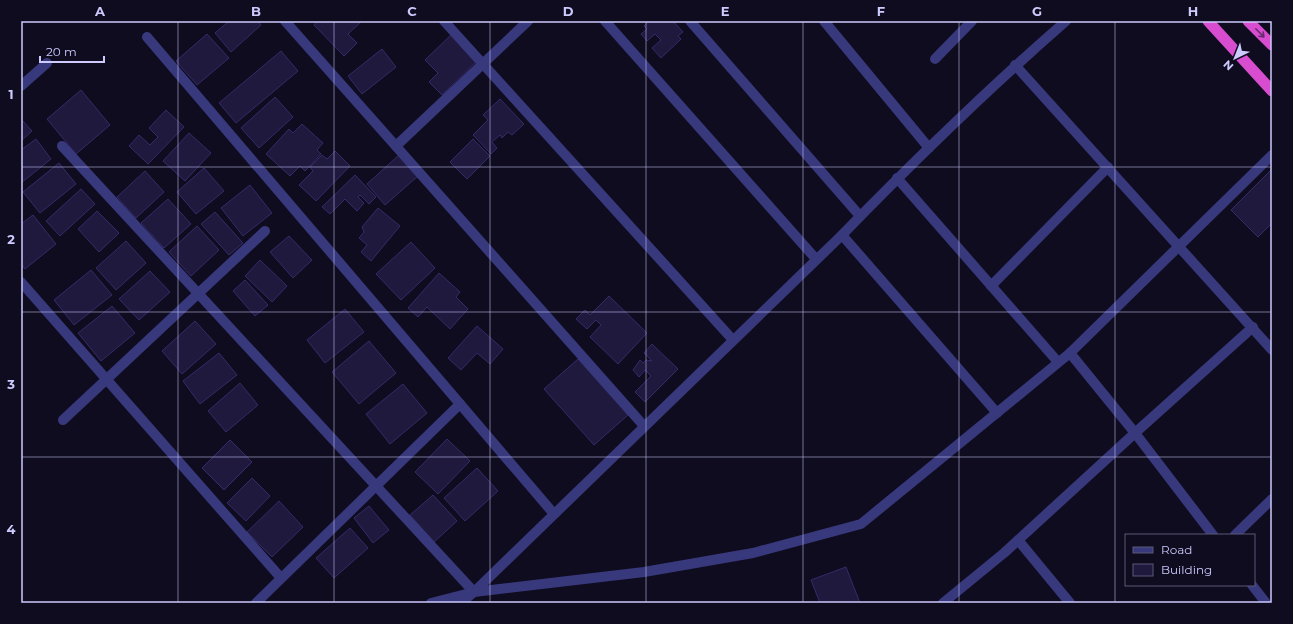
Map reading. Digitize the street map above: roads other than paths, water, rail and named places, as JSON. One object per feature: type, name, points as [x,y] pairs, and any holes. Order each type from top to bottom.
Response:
[{"type":"highway","points":[[1208,21],[1272,91]]},
{"type":"highway","points":[[1248,21],[1272,45]]},
{"type":"street","points":[[285,21],[644,426]]},
{"type":"street","points":[[444,21],[733,340]]},
{"type":"street","points":[[396,146],[528,21]]},
{"type":"street","points":[[605,21],[816,259]]},
{"type":"street","points":[[690,21],[860,216]]},
{"type":"street","points":[[824,21],[929,148]]},
{"type":"street","points":[[935,59],[972,21]]},
{"type":"street","points":[[461,603],[842,235],[897,178],[1015,65],[1066,21]]},
{"type":"street","points":[[147,37],[554,514]]},
{"type":"street","points":[[21,86],[47,63]]},
{"type":"street","points":[[1015,65],[1179,245],[1272,350]]},
{"type":"street","points":[[62,146],[474,592]]},
{"type":"street","points":[[431,603],[474,592],[660,570],[753,553],[861,524],[1070,353],[1272,155]]},
{"type":"street","points":[[991,286],[1108,167]]},
{"type":"street","points":[[897,178],[1058,362]]},
{"type":"street","points":[[63,420],[265,231]]},
{"type":"street","points":[[842,235],[997,413]]},
{"type":"street","points":[[21,282],[281,578]]},
{"type":"street","points":[[943,603],[1018,540],[1253,328]]},
{"type":"street","points":[[1070,353],[1135,433],[1212,534]]},
{"type":"street","points":[[256,603],[460,404]]},
{"type":"street","points":[[1236,534],[1272,500]]},
{"type":"street","points":[[1018,540],[1070,603]]},
{"type":"street","points":[[1253,586],[1266,603]]}]
